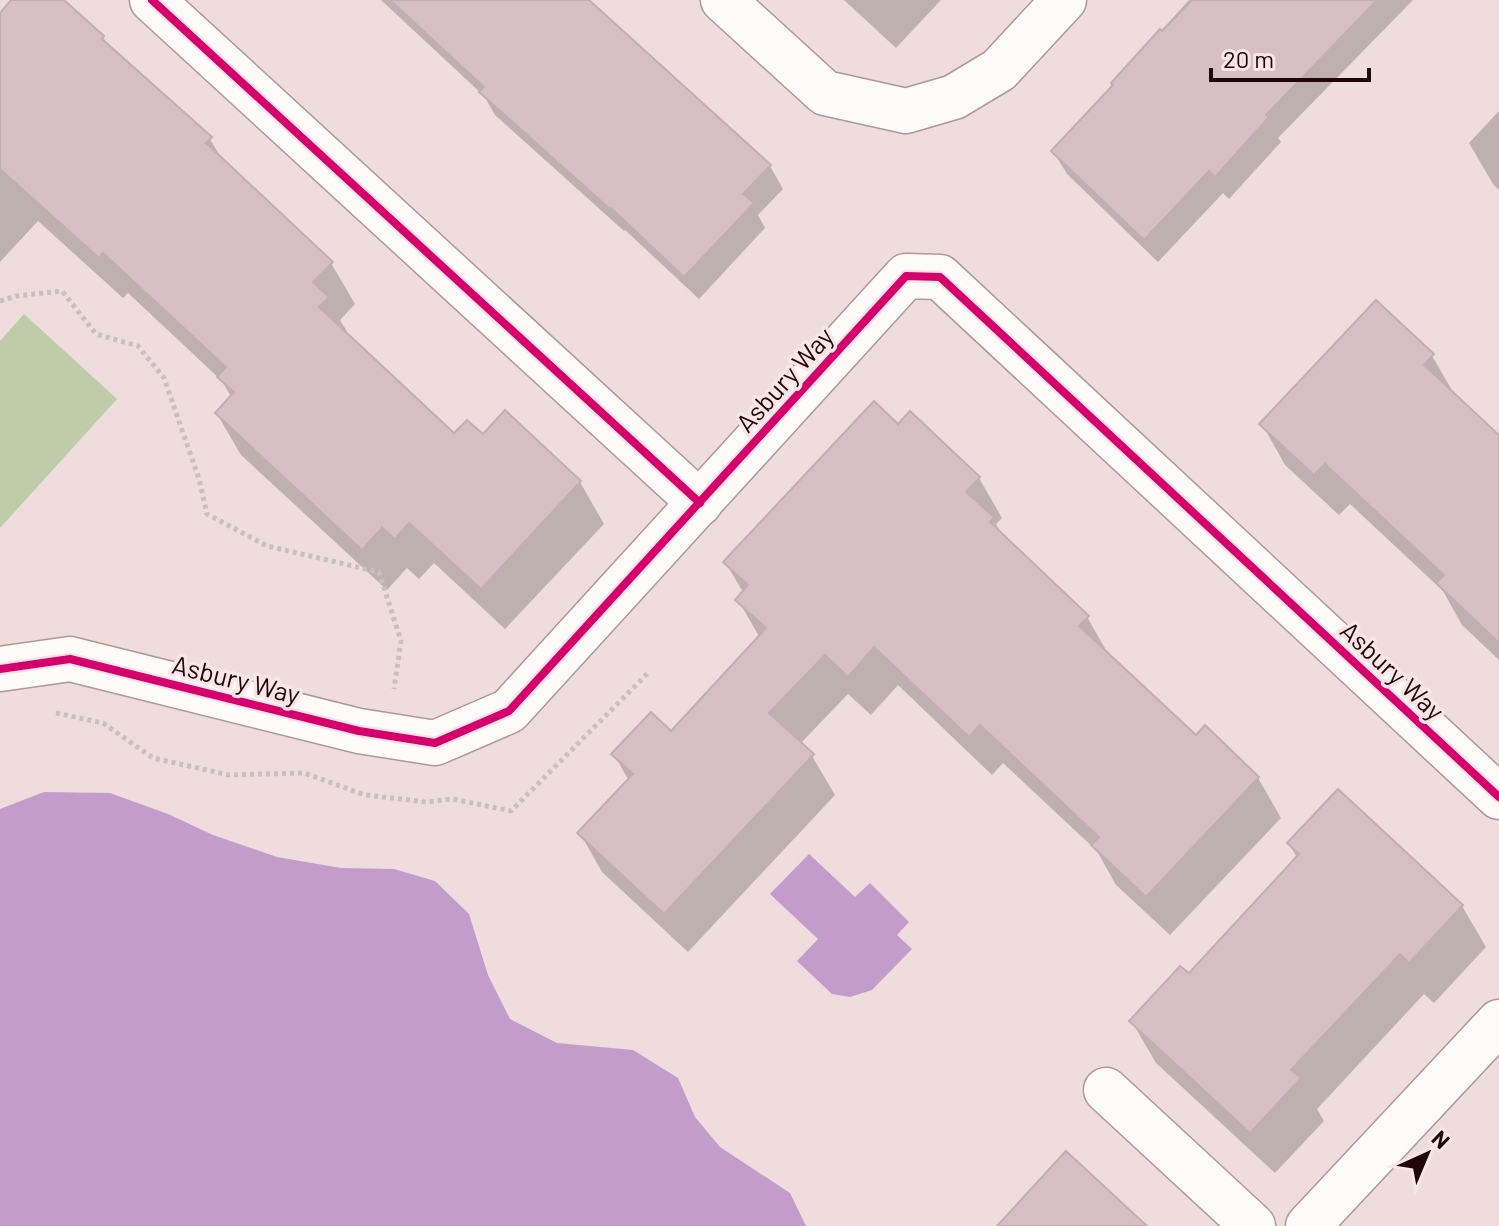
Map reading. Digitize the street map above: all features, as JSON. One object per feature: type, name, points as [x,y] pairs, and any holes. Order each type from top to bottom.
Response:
[{"type":"street","points":[[152,0],[700,503]]},
{"type":"street","points":[[723,0],[825,93],[906,111],[954,97],[999,70],[1064,0]]},
{"type":"street","name":"Asbury Way","points":[[0,669],[70,659],[359,731],[435,743],[509,711],[906,276],[940,277],[1499,797]]},
{"type":"street","points":[[1308,1226],[1499,1022]]},
{"type":"street","points":[[1106,1090],[1253,1226]]},
{"type":"path","points":[[0,301],[62,291],[96,334],[138,346],[164,378],[199,479],[207,514],[267,546],[379,572],[401,641],[393,699]]},
{"type":"green space","points":[[24,314],[117,399],[0,528],[0,341]]},
{"type":"shaded area","points":[[44,792],[110,793],[277,857],[341,868],[394,869],[435,881],[469,914],[488,975],[510,1019],[557,1043],[633,1050],[678,1078],[695,1117],[720,1147],[790,1193],[806,1226],[0,1226],[0,809]]},
{"type":"shaded area","points":[[809,854],[855,897],[870,883],[909,922],[897,935],[912,949],[872,990],[850,997],[832,994],[797,961],[818,939],[770,894]]},
{"type":"building","points":[[11,0],[64,0],[104,36],[102,39],[212,137],[206,143],[333,262],[313,282],[329,297],[319,307],[454,433],[467,420],[483,434],[505,410],[581,481],[481,589],[409,523],[395,539],[382,528],[362,550],[215,413],[234,392],[217,377],[226,367],[103,253],[99,258],[0,169],[0,13]]},
{"type":"building","points":[[390,0],[589,0],[771,165],[743,194],[754,203],[684,277],[479,92],[484,87]]},
{"type":"building","points":[[1192,0],[1377,0],[1266,115],[1269,117],[1215,177],[1209,171],[1144,240],[1051,151],[1160,29],[1162,31]]},
{"type":"building","points":[[1376,300],[1434,354],[1424,365],[1499,435],[1499,643],[1436,583],[1444,575],[1325,464],[1314,475],[1259,424]]},
{"type":"building","points":[[874,401],[898,424],[910,411],[980,477],[966,492],[994,517],[990,522],[1089,616],[1079,626],[1196,735],[1205,725],[1259,777],[1146,897],[1091,845],[1099,837],[980,725],[969,737],[874,647],[848,677],[825,655],[769,713],[814,754],[664,914],[577,833],[633,774],[611,754],[651,712],[671,731],[766,628],[735,600],[748,585],[723,562]]},
{"type":"building","points":[[1338,789],[1463,905],[1409,963],[1400,954],[1291,1070],[1301,1078],[1250,1133],[1129,1021],[1180,966],[1189,973],[1299,854],[1287,843]]},
{"type":"building","points":[[1066,1151],[1147,1226],[997,1226]]},
{"type":"cycle path","points":[[152,0],[700,503]]},
{"type":"cycle path","points":[[0,669],[70,659],[359,731],[435,743],[509,711],[906,276],[940,277],[1499,797]]}]
